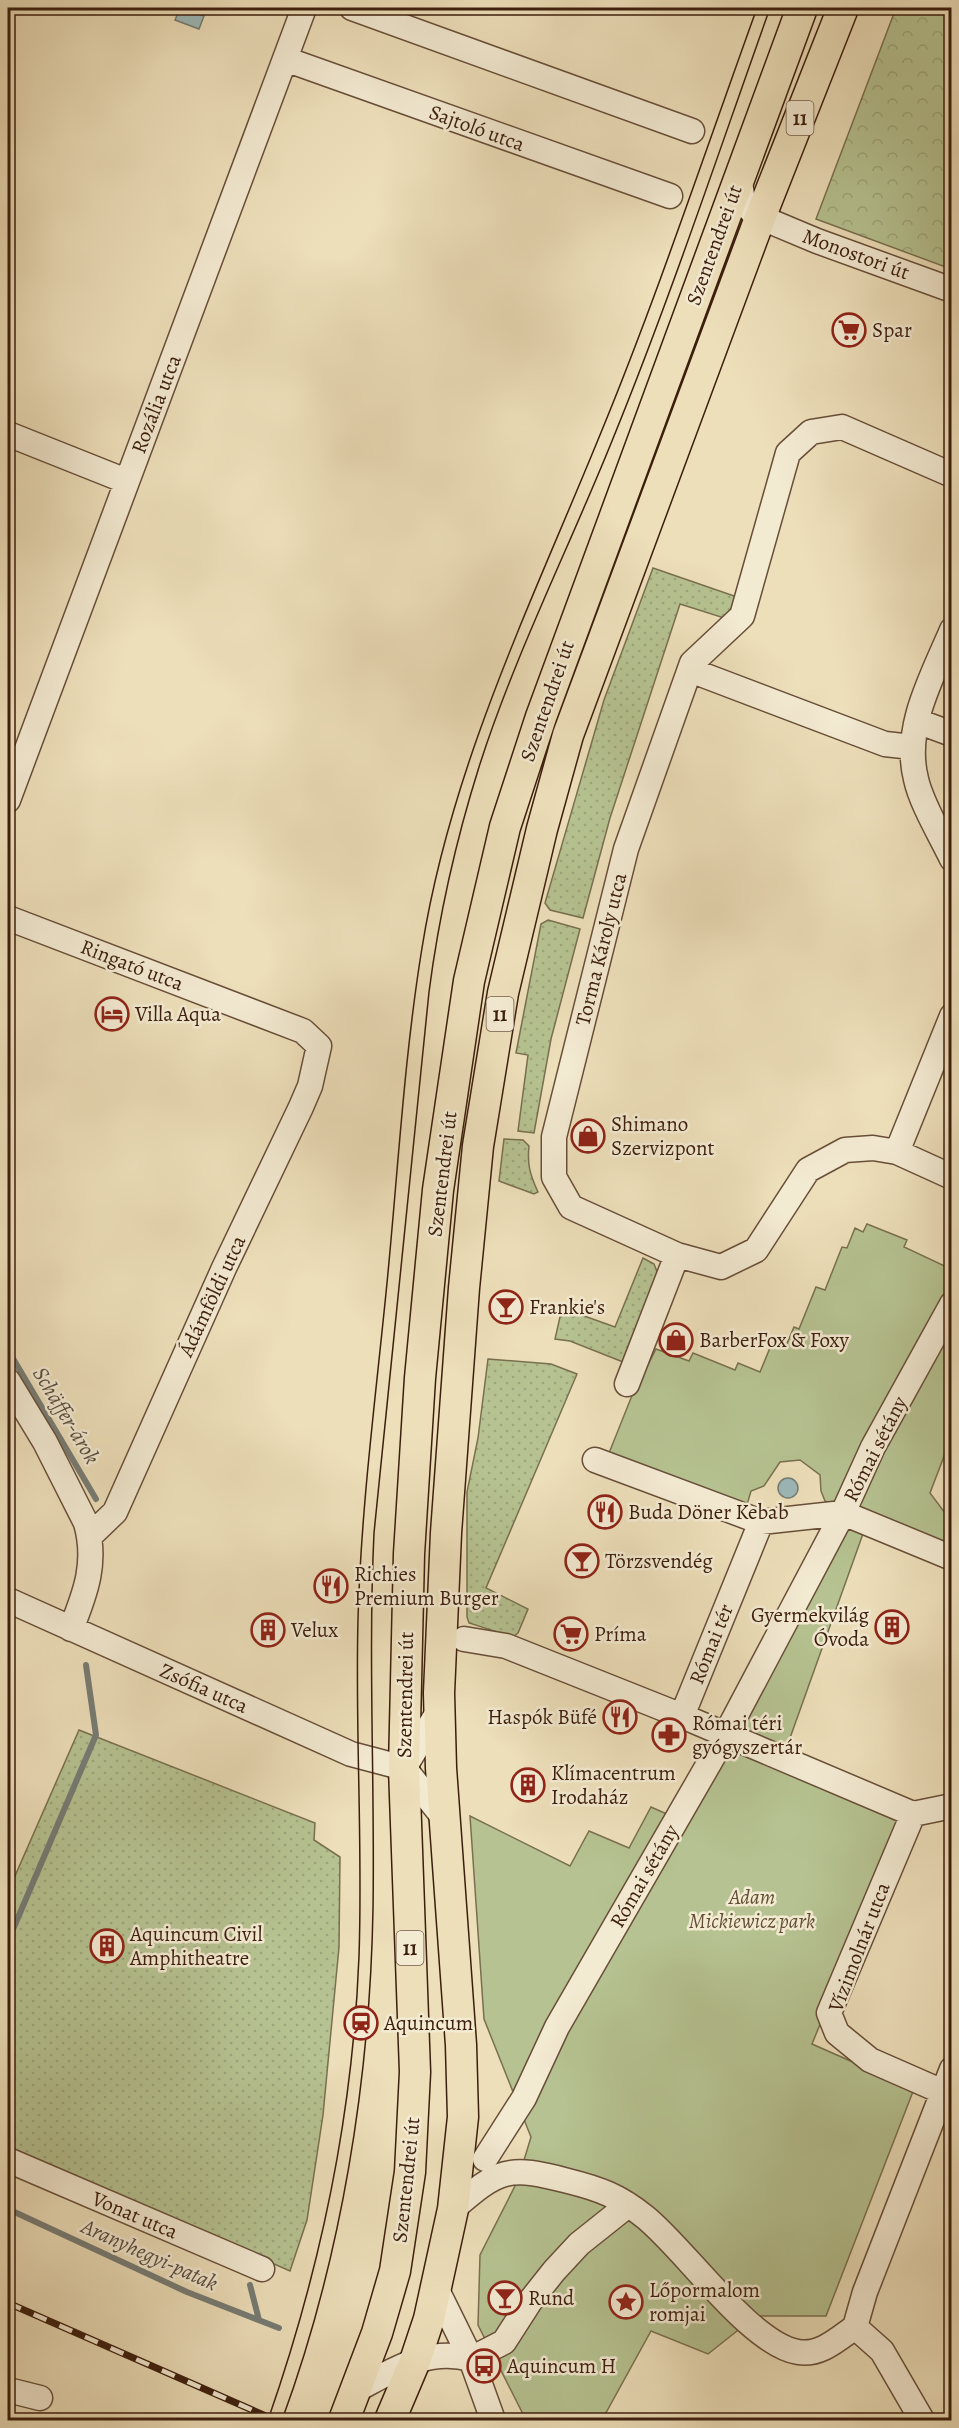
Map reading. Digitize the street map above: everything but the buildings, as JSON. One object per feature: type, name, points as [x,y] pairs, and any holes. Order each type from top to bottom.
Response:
[{"type":"main road","name":"Szentendrei út","points":[[344,2421],[377,2333],[395,2271],[410,2172],[415,2072],[404,1768],[410,1520],[420,1377],[438,1190],[469,981],[504,827],[533,739],[802,8]]},
{"type":"main road","name":"Szentendrei út","points":[[390,2421],[415,2361],[436,2288],[453,2209],[463,2117],[461,2044],[444,1818],[440,1709],[446,1533],[463,1298],[478,1146],[503,993],[542,830],[568,735],[760,218],[843,8]]},
{"type":"street","name":"Rozália utca","points":[[8,800],[304,8]]},
{"type":"street","points":[[352,8],[692,130]]},
{"type":"street","name":"Sajtoló utca","points":[[285,59],[670,196]]},
{"type":"street","points":[[739,177],[743,201],[751,212],[760,218]]},
{"type":"street","points":[[716,241],[726,228],[736,222],[746,218],[760,218]]},
{"type":"street","name":"Monostori út","points":[[760,218],[951,290]]},
{"type":"street","name":"Torma Károly utca","points":[[951,475],[842,427],[811,432],[788,453],[742,616],[692,663],[626,849],[554,1137],[554,1177],[571,1207],[677,1255],[721,1267],[756,1250],[808,1170],[845,1150],[873,1148],[897,1152],[951,1177]]},
{"type":"street","points":[[8,434],[126,481]]},
{"type":"street","points":[[951,630],[917,721],[912,747],[916,782],[951,859]]},
{"type":"street","points":[[690,670],[885,744],[912,747]]},
{"type":"street","points":[[917,721],[951,734]]},
{"type":"street","name":"Ringató utca","points":[[8,918],[303,1031],[319,1046]]},
{"type":"street","points":[[897,1152],[951,1016]]},
{"type":"street","name":"Ádámföldi utca","points":[[90,1536],[115,1512],[224,1268],[302,1107],[310,1086],[319,1046]]},
{"type":"street","points":[[627,1384],[677,1255]]},
{"type":"street","name":"Római sétány","points":[[485,2159],[524,2098],[557,2026],[726,1734],[843,1513],[873,1447],[951,1304]]},
{"type":"street","points":[[8,1381],[45,1442],[87,1523],[90,1536],[91,1571],[71,1629]]},
{"type":"street","points":[[595,1460],[761,1522],[843,1513],[951,1558]]},
{"type":"street","name":"Római tér","points":[[682,1716],[761,1522]]},
{"type":"street","name":"Zsófia utca","points":[[8,1600],[351,1754],[404,1768]]},
{"type":"street","points":[[464,1639],[506,1646],[726,1734],[913,1814],[951,1806]]},
{"type":"street","points":[[440,1709],[404,1768],[444,1818]]},
{"type":"street","name":"Vízimolnár utca","points":[[913,1814],[829,2013],[837,2033],[870,2060],[942,2092]]},
{"type":"street","points":[[453,2209],[479,2186],[504,2173],[533,2172],[604,2190],[646,2218],[737,2312],[764,2335],[781,2346],[797,2352],[813,2353],[855,2327],[865,2292],[951,2069]]},
{"type":"street","name":"Vonat utca","points":[[8,2160],[262,2270]]},
{"type":"street","points":[[356,2390],[432,2355],[471,2359],[504,2342],[531,2300],[554,2271],[579,2244],[628,2205]]},
{"type":"street","points":[[436,2288],[471,2359],[493,2421]]},
{"type":"street","points":[[855,2327],[882,2351],[922,2421]]},
{"type":"street","points":[[8,2390],[40,2398]]},
{"type":"green space","points":[[896,8],[951,8],[951,269],[816,219]]},
{"type":"green space","points":[[653,568],[737,597],[732,613],[724,618],[680,604],[610,818],[583,918],[550,910],[545,903],[604,700]]},
{"type":"green space","points":[[548,920],[580,929],[551,1039],[534,1133],[518,1131],[528,1055],[516,1053],[541,924]]},
{"type":"green space","points":[[504,1139],[523,1140],[529,1146],[530,1169],[538,1192],[534,1194],[499,1181]]},
{"type":"green space","points":[[867,1224],[907,1240],[904,1247],[951,1269],[951,1438],[930,1493],[951,1521],[951,1550],[825,1501],[821,1491],[820,1475],[800,1460],[780,1462],[764,1486],[751,1491],[744,1515],[609,1453],[631,1398],[656,1349],[689,1361],[693,1353],[735,1370],[738,1363],[760,1372],[772,1343],[785,1348],[794,1327],[799,1329],[816,1287],[825,1290],[842,1247],[847,1248],[855,1228],[863,1232]]},
{"type":"green space","points":[[643,1258],[654,1264],[658,1274],[623,1362],[570,1341],[555,1339],[562,1308],[615,1327]]},
{"type":"green space","points":[[488,1359],[551,1364],[577,1374],[486,1588],[528,1609],[518,1633],[513,1637],[469,1623],[467,1617],[467,1492],[478,1438]]},
{"type":"green space","name":"Adam Mickiewicz park","points":[[842,1523],[864,1531],[785,1752],[904,1818],[812,2044],[914,2089],[826,2316],[756,2316],[708,2354],[651,2331],[602,2420],[526,2420],[478,2325],[480,2255],[518,2180],[531,2137],[484,2019],[470,1816],[570,1866],[589,1831],[629,1848],[651,1807],[669,1815]]},
{"type":"green space","points":[[79,1730],[315,1823],[314,1840],[340,1857],[339,1947],[323,2115],[307,2220],[290,2271],[8,2147],[8,1892]]},
{"type":"water","points":[[180,8],[204,16],[199,29],[175,20]]},
{"type":"water","points":[[784,1478],[792,1478],[798,1484],[798,1492],[792,1498],[784,1498],[778,1492],[778,1484]]},
{"type":"waterway","name":"Schäffer-árok","points":[[8,1350],[96,1499]]},
{"type":"waterway","name":"Schäffer-árok","points":[[8,1941],[96,1735],[86,1665]]},
{"type":"waterway","name":"Aranyhegyi-patak","points":[[8,2209],[187,2292],[279,2328]]},
{"type":"waterway","points":[[250,2285],[259,2320]]},
{"type":"tram line","points":[[268,2420],[287,2364],[318,2249],[331,2191],[350,2074],[359,1956],[357,1661],[362,1535],[410,1031],[435,880],[453,814],[497,684],[623,378],[663,273],[757,8]]},
{"type":"tram line","points":[[282,2420],[321,2297],[336,2233],[348,2169],[366,2038],[373,1909],[372,1580],[374,1533],[429,992],[443,906],[463,822],[493,725],[635,383],[770,8]]},
{"type":"railway","points":[[8,2303],[275,2420]]},
{"type":"place","name":"Spar","points":[[849,330]]},
{"type":"place","name":"Villa Aqua","points":[[112,1014]]},
{"type":"place","name":"Shimano Szervizpont","points":[[588,1136]]},
{"type":"place","name":"Frankie's","points":[[506,1307]]},
{"type":"place","name":"BarberFox & Foxy","points":[[676,1340]]},
{"type":"place","name":"Buda Döner Kebab","points":[[605,1512]]},
{"type":"place","name":"Törzsvendég","points":[[582,1561]]},
{"type":"place","name":"Richies Premium Burger","points":[[331,1586]]},
{"type":"place","name":"Gyermekvilág Óvoda","points":[[892,1627]]},
{"type":"place","name":"Velux","points":[[268,1630]]},
{"type":"place","name":"Príma","points":[[571,1634]]},
{"type":"place","name":"Haspók Büfé","points":[[620,1717]]},
{"type":"place","name":"Római téri gyógyszertár","points":[[669,1735]]},
{"type":"place","name":"Klímacentrum Irodaház","points":[[528,1785]]},
{"type":"place","name":"Aquincum Civil Amphitheatre","points":[[107,1946]]},
{"type":"place","name":"Aquincum","points":[[361,2023]]},
{"type":"place","name":"Rund","points":[[505,2298]]},
{"type":"place","name":"Lőpormalom romjai","points":[[626,2302]]},
{"type":"place","name":"Aquincum H","points":[[484,2366]]}]
